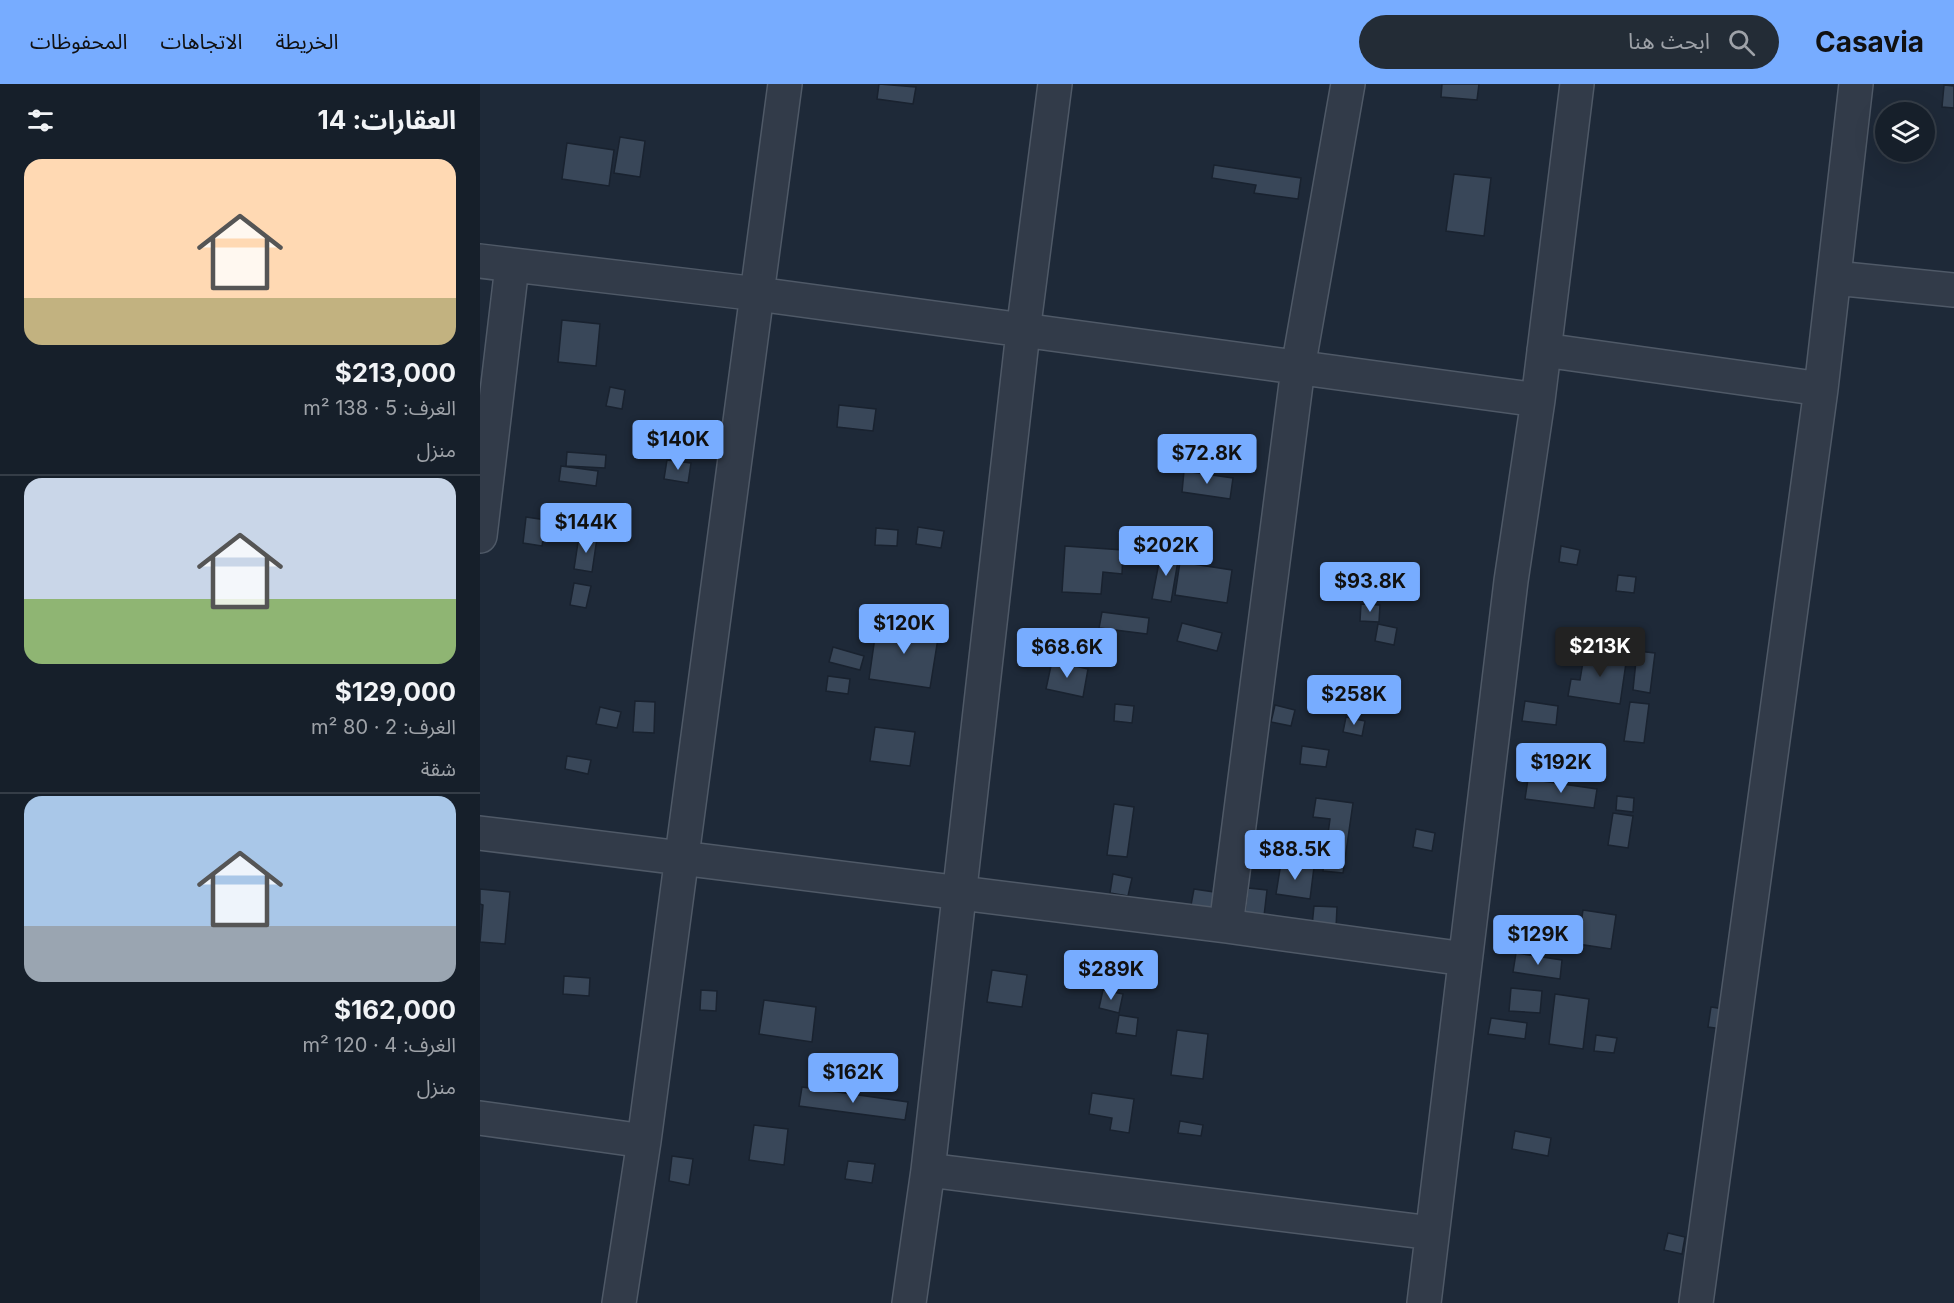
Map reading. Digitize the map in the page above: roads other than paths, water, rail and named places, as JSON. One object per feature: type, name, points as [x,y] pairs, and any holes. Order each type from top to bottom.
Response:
[{"type":"street","points":[[619,1303],[644,1141],[785,84]]},
{"type":"street","points":[[909,1303],[928,1170],[1023,332],[1055,84]]},
{"type":"street","points":[[1226,926],[1298,368],[1348,84]]},
{"type":"street","points":[[1424,1303],[1511,581],[1539,400],[1577,84]]},
{"type":"street","points":[[1696,1303],[1821,389],[1857,84]]},
{"type":"street","points":[[480,261],[758,294],[1023,332],[1539,400]]},
{"type":"street","points":[[480,536],[512,266]]},
{"type":"street","points":[[1835,278],[1954,290]]},
{"type":"street","points":[[1544,350],[1821,389]]},
{"type":"street","points":[[480,833],[1226,926],[1465,959]]},
{"type":"street","points":[[480,1118],[644,1141]]},
{"type":"street","points":[[928,1170],[1432,1233]]}]
